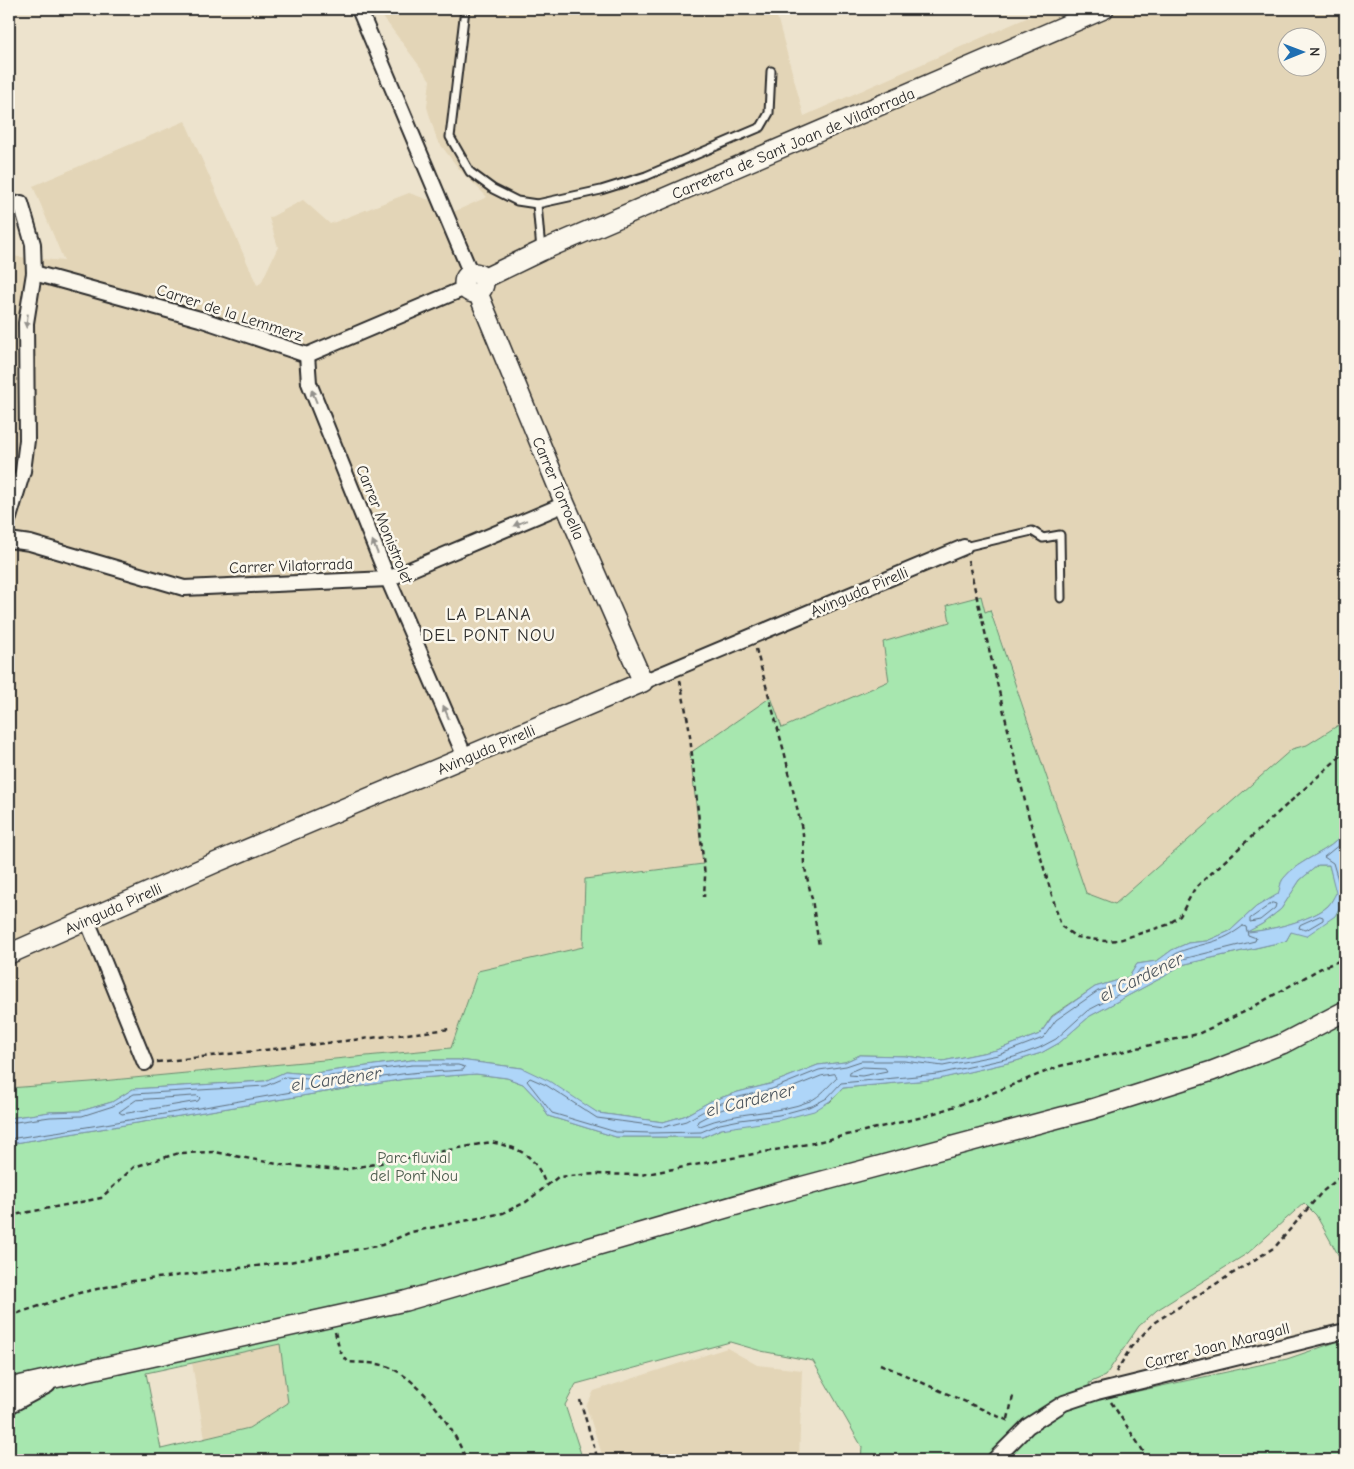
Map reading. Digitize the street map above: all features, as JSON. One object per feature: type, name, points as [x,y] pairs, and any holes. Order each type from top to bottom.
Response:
[{"type":"street","points":[[359,9],[474,283]]},
{"type":"street","name":"Carretera de Sant Joan de Vilatorrada","points":[[474,283],[541,251],[1104,9]]},
{"type":"street","points":[[9,518],[23,471],[27,440],[26,324],[34,273],[33,244],[21,203]]},
{"type":"street","name":"Carrer de la Lemmerz","points":[[34,273],[200,319],[307,355],[474,283]]},
{"type":"street","name":"Carrer Torroella","points":[[474,283],[565,504],[643,682]]},
{"type":"street","name":"Carrer Monistrolet","points":[[307,355],[309,383],[388,579],[465,757]]},
{"type":"street","name":"Carrer Vilatorrada","points":[[9,540],[30,543],[184,588],[388,579],[565,504]]},
{"type":"street","name":"Avinguda Pirelli","points":[[9,954],[218,862],[964,547]]},
{"type":"street","points":[[87,920],[145,1062]]},
{"type":"street","points":[[9,1388],[331,1318],[451,1288],[778,1193],[1092,1109],[1212,1071],[1282,1044],[1345,1011]]},
{"type":"street","name":"Carrer Joan Maragall","points":[[994,1460],[1022,1433],[1064,1403],[1100,1391],[1345,1331]]},
{"type":"street","points":[[9,1406],[65,1376]]},
{"type":"lane","points":[[465,9],[450,137],[470,172],[493,189],[517,201],[537,204],[601,190],[646,176],[761,127],[769,113],[771,71]]},
{"type":"lane","points":[[537,204],[541,251]]},
{"type":"lane","points":[[964,547],[1032,531],[1043,538],[1060,535],[1061,598]]},
{"type":"path","points":[[964,547],[1028,814],[1061,926],[1067,933],[1091,940],[1114,941],[1167,925],[1180,916],[1195,888],[1345,752]]},
{"type":"path","points":[[753,635],[785,754],[803,834],[804,864],[812,899],[818,946]]},
{"type":"path","points":[[677,667],[689,728],[705,877],[704,897]]},
{"type":"path","points":[[9,1316],[79,1293],[134,1281],[289,1262],[382,1245],[412,1232],[503,1213],[526,1202],[546,1184],[558,1177],[568,1175],[641,1175],[813,1143],[923,1117],[982,1097],[1060,1066],[1198,1034],[1244,1012],[1323,967],[1339,961],[1345,954]]},
{"type":"path","points":[[145,1062],[188,1060],[451,1029]]},
{"type":"path","points":[[9,1216],[101,1198],[134,1167],[179,1153],[215,1152],[282,1165],[343,1170],[491,1142],[514,1147],[532,1157],[546,1184]]},
{"type":"path","points":[[1149,1460],[1100,1391],[1114,1375],[1132,1347],[1155,1322],[1275,1247],[1322,1192],[1345,1172]]},
{"type":"path","points":[[331,1318],[340,1351],[348,1362],[391,1368],[422,1390],[461,1447],[466,1460]]},
{"type":"path","points":[[880,1364],[1008,1419],[1022,1433]]},
{"type":"path","points":[[1008,1419],[1013,1396]]},
{"type":"path","points":[[580,1400],[598,1460]]},
{"type":"shaded area","points":[[377,9],[775,9],[804,116],[1040,12],[1038,9],[1345,9],[1345,721],[1307,745],[1292,749],[1115,904],[1086,893],[991,610],[985,612],[980,596],[947,605],[951,622],[883,642],[889,681],[782,728],[771,697],[703,864],[585,879],[583,947],[478,971],[451,1048],[9,1088],[9,256],[64,261],[33,186],[185,121],[257,285],[261,283],[278,247],[269,218],[303,200],[330,224],[409,193],[438,203],[449,214],[487,197],[459,169],[437,140],[427,107],[430,80]]},
{"type":"shaded area","points":[[280,1344],[288,1403],[249,1428],[205,1439],[192,1363]]},
{"type":"shaded area","points":[[727,1348],[757,1365],[802,1370],[799,1460],[604,1460],[586,1406],[594,1391]]},
{"type":"green space","points":[[981,596],[985,612],[990,610],[1086,893],[1115,904],[1292,749],[1307,745],[1345,721],[1345,831],[1332,845],[1290,872],[1282,881],[1279,894],[1256,907],[1230,931],[1207,941],[1188,943],[1172,950],[1157,961],[1137,964],[1129,977],[1095,987],[1052,1016],[1040,1034],[997,1050],[943,1061],[905,1056],[860,1055],[845,1062],[818,1065],[770,1084],[711,1101],[684,1116],[663,1122],[598,1113],[522,1068],[459,1060],[412,1060],[308,1074],[285,1072],[265,1081],[133,1089],[112,1102],[81,1111],[50,1112],[9,1118],[9,1088],[451,1048],[478,971],[583,947],[585,879],[703,864],[690,753],[771,697],[782,728],[889,681],[883,642],[950,622],[947,605]]},
{"type":"green space","points":[[1318,865],[1329,865],[1337,893],[1328,906],[1300,921],[1266,930],[1246,932],[1262,924],[1281,909],[1300,880]]},
{"type":"green space","name":"Parc fluvial del Pont Nou","points":[[1344,897],[1345,1267],[1316,1215],[1304,1203],[1248,1253],[1157,1310],[1139,1326],[1105,1376],[1089,1383],[1092,1401],[1287,1359],[1345,1339],[1345,1460],[861,1460],[862,1447],[813,1361],[761,1351],[730,1342],[576,1384],[565,1405],[583,1460],[9,1460],[9,1428],[13,1419],[9,1396],[9,1144],[405,1079],[476,1074],[507,1078],[523,1084],[541,1103],[548,1116],[616,1137],[703,1137],[721,1129],[830,1102],[843,1088],[938,1079],[1016,1061],[1041,1053],[1059,1043],[1090,1016],[1165,976],[1181,965],[1286,941],[1291,932],[1341,906]],"holes":[[[280,1344],[288,1403],[249,1428],[161,1449],[146,1373]]]},
{"type":"water","name":"el Cardener","points":[[1345,831],[1345,897],[1335,916],[1306,936],[1291,932],[1286,941],[1181,965],[1165,976],[1090,1016],[1059,1043],[1041,1053],[1016,1061],[939,1079],[843,1088],[830,1101],[814,1111],[780,1120],[721,1129],[703,1137],[616,1137],[548,1116],[541,1103],[523,1084],[507,1078],[476,1074],[405,1079],[9,1144],[9,1118],[50,1112],[81,1111],[112,1102],[133,1089],[265,1081],[285,1072],[308,1074],[412,1060],[459,1060],[522,1068],[549,1081],[598,1113],[663,1122],[684,1116],[711,1101],[770,1084],[818,1065],[845,1062],[860,1055],[905,1056],[943,1061],[997,1050],[1040,1034],[1052,1017],[1095,987],[1129,977],[1137,964],[1157,961],[1172,950],[1188,943],[1207,941],[1230,931],[1256,907],[1278,894],[1282,881],[1297,866],[1339,839]],"holes":[[[1318,865],[1329,865],[1336,893],[1328,906],[1312,916],[1290,924],[1247,932],[1262,924],[1281,909],[1300,880]]]},
{"type":"district","name":"LA PLANA DEL PONT NOU","points":[[489,624]]}]
